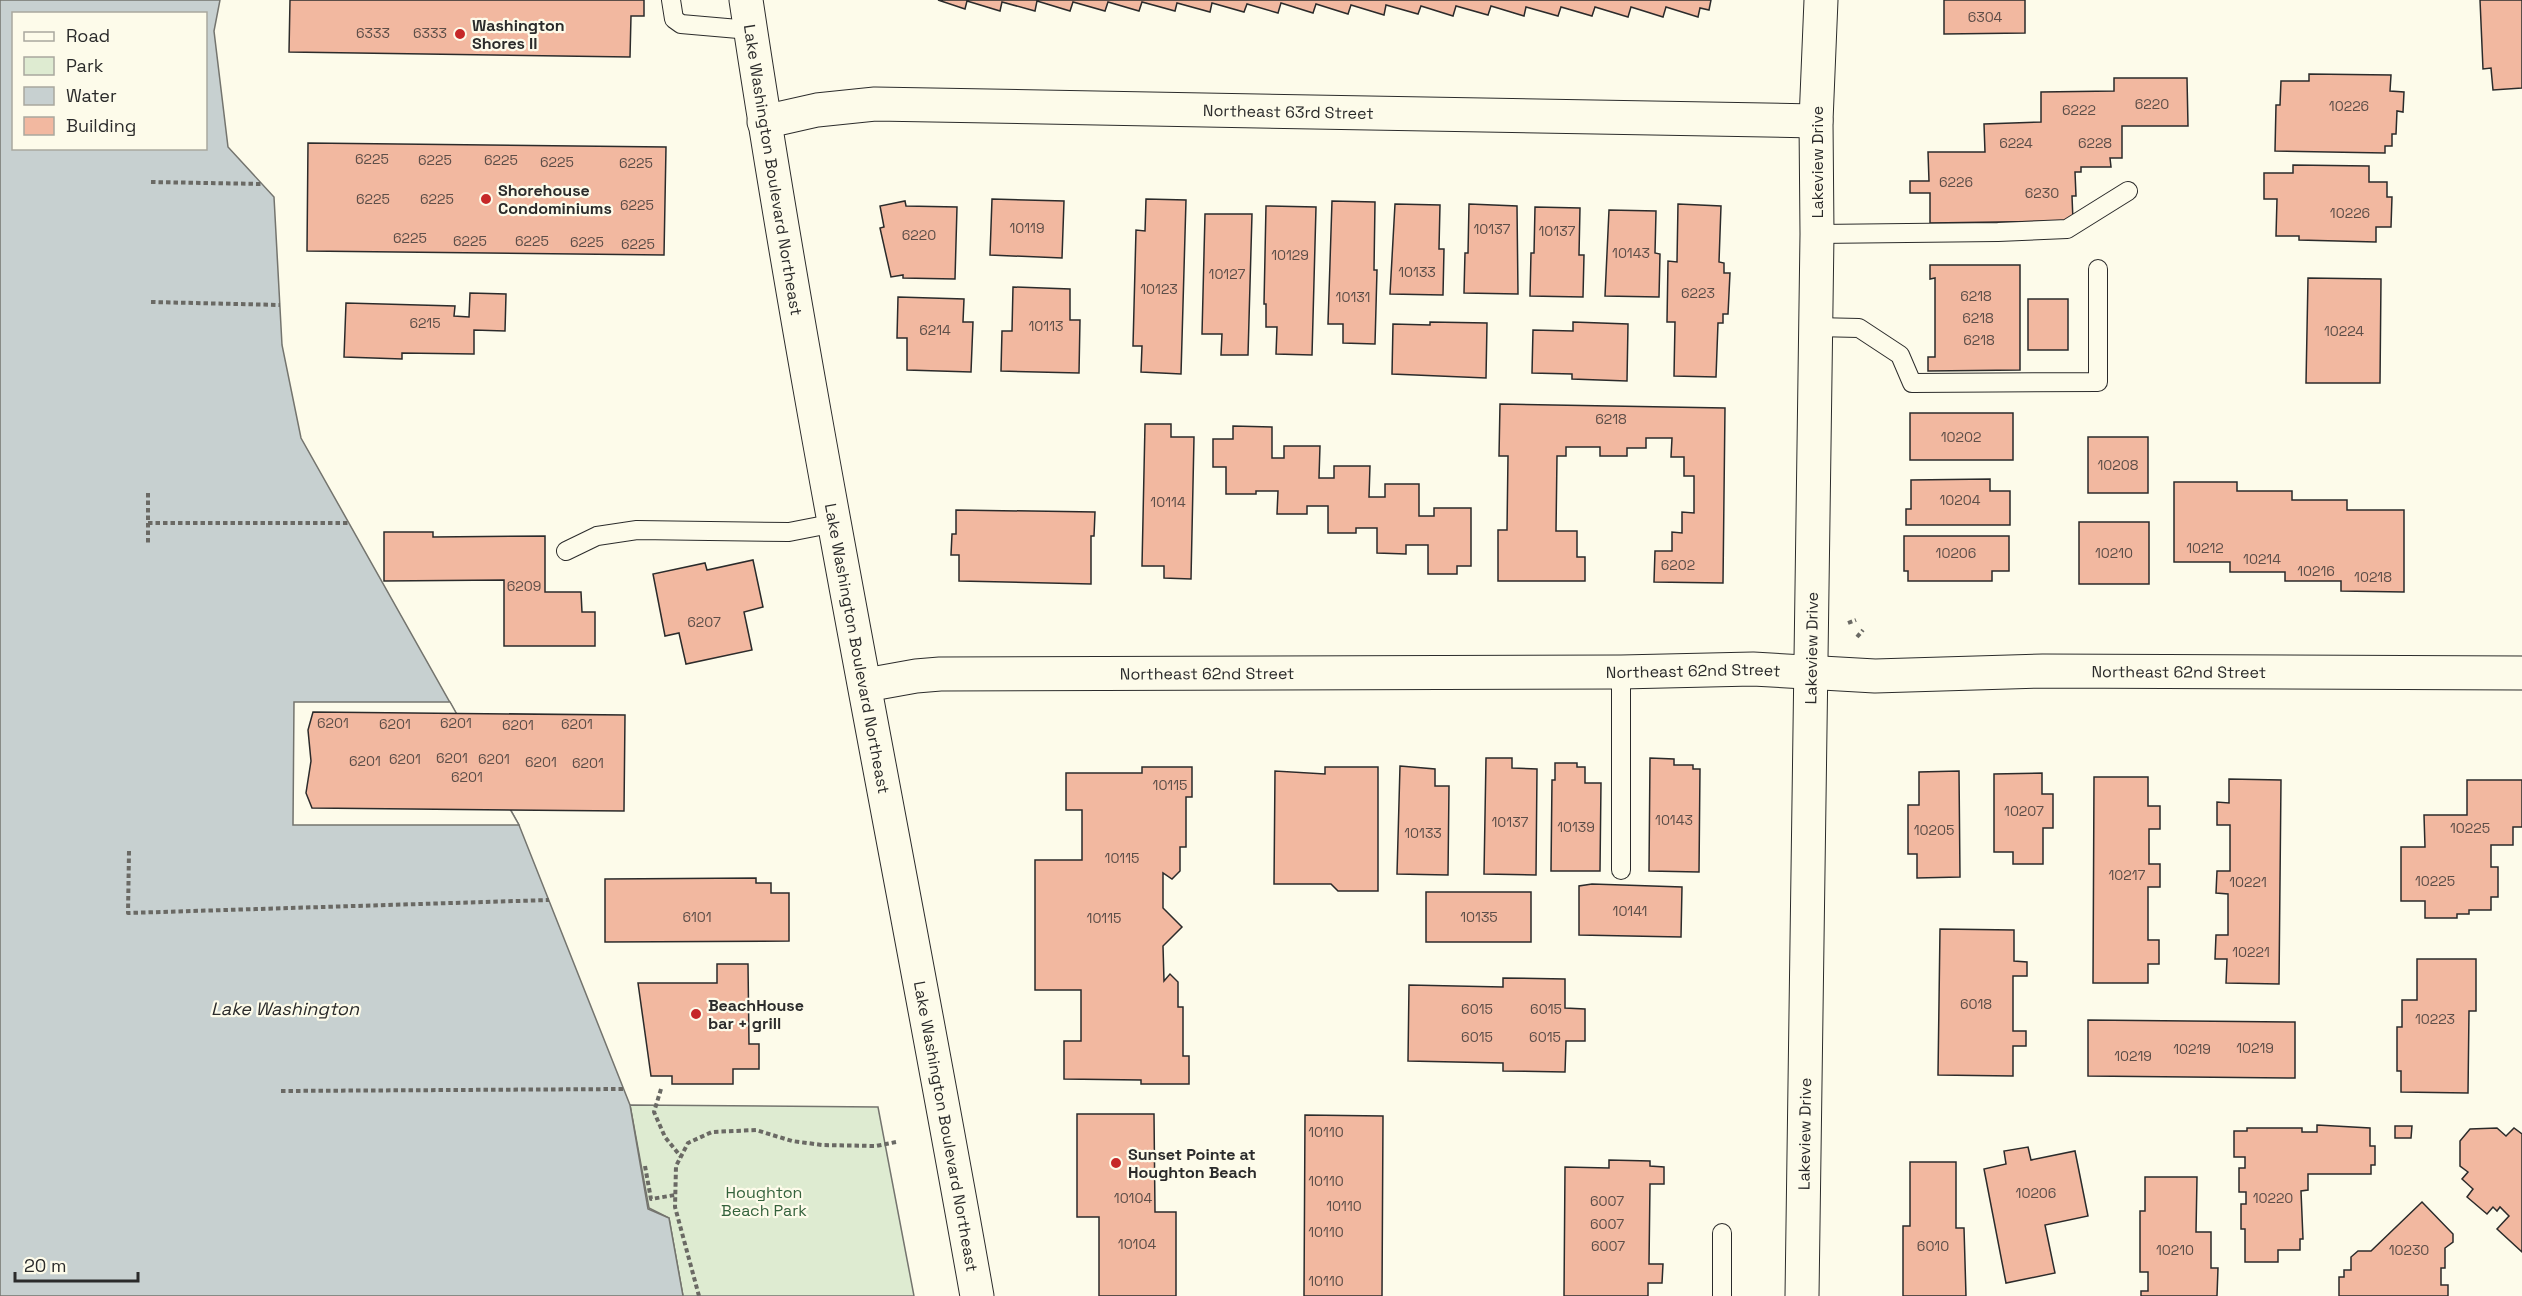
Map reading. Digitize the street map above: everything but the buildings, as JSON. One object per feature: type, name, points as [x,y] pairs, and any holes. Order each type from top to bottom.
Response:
[{"type":"street","name":"Lakeview Drive","points":[[1802,1296],[1809,672],[1817,234],[1816,121],[1821,0]]},
{"type":"street","name":"Lake Washington Boulevard Northeast","points":[[748,15],[764,122],[835,523],[976,1296]]},
{"type":"street","name":"Northeast 63rd Street","points":[[764,122],[817,110],[875,104],[1816,121]]},
{"type":"street","name":"Northeast 62nd Street","points":[[866,685],[940,674],[1621,672],[1753,669],[1875,676],[2043,671],[2522,673]]},
{"type":"lane","points":[[671,0],[674,19],[681,24],[748,15]]},
{"type":"lane","points":[[1817,234],[2019,232],[2067,229],[2127,190]]},
{"type":"lane","points":[[1815,327],[1859,328],[1900,355],[1912,383],[2098,382],[2098,269]]},
{"type":"lane","points":[[566,551],[597,536],[637,530],[789,532],[835,523]]},
{"type":"lane","points":[[1621,672],[1621,870]]},
{"type":"lane","points":[[1722,1233],[1722,1296]]},
{"type":"path","points":[[151,182],[262,184]]},
{"type":"path","points":[[151,302],[280,305]]},
{"type":"path","points":[[148,493],[148,544]]},
{"type":"path","points":[[148,523],[349,523]]},
{"type":"path","points":[[1856,638],[1863,630]]},
{"type":"path","points":[[129,851],[128,913],[549,900]]},
{"type":"path","points":[[281,1091],[624,1089]]},
{"type":"path","points":[[661,1089],[654,1112],[665,1137],[681,1157]]},
{"type":"path","points":[[699,1296],[675,1207],[676,1167],[688,1143],[712,1132],[756,1130],[822,1145],[876,1146],[896,1142]]},
{"type":"path","points":[[645,1167],[651,1199],[675,1195]]},
{"type":"green space","name":"Houghton Beach Park","points":[[630,1105],[878,1107],[914,1296],[683,1296],[669,1218],[649,1208]]},
{"type":"water","name":"Lake Washington","points":[[0,0],[220,0],[214,31],[228,147],[274,197],[282,345],[301,438],[519,825],[630,1105],[648,1209],[669,1218],[683,1296],[0,1296]]},
{"type":"pier","points":[[294,702],[450,702],[519,825],[293,825]]},
{"type":"place","name":"Washington Shores II","points":[[460,34]]},
{"type":"place","name":"Shorehouse Condominiums","points":[[486,199]]},
{"type":"place","name":"BeachHouse bar + grill","points":[[696,1014]]},
{"type":"place","name":"Sunset Pointe at Houghton Beach","points":[[1116,1163]]}]
